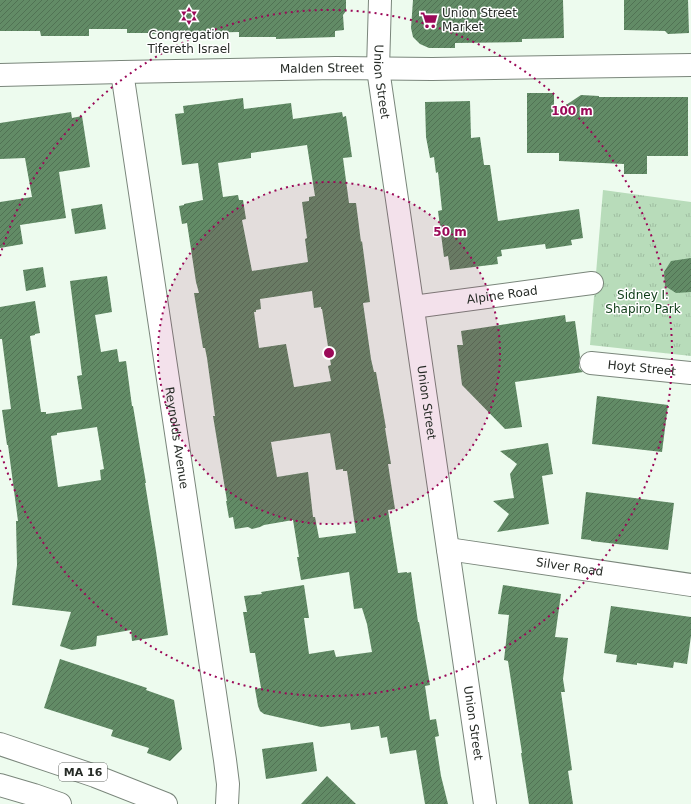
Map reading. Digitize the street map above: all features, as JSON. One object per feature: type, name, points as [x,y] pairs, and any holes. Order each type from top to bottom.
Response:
[{"type":"main road","name":"Union Street","points":[[380,0],[378,69],[486,804]]},
{"type":"main road","name":"Malden Street","points":[[0,75],[336,68],[432,69],[691,64]]},
{"type":"main road","name":"Reynolds Avenue","points":[[122,72],[225,760],[228,784],[227,804]]},
{"type":"main road","name":"Alpine Road","points":[[413,307],[592,283]]},
{"type":"main road","name":"Hoyt Street","points":[[591,364],[691,373]]},
{"type":"main road","name":"Silver Road","points":[[448,549],[691,585]]},
{"type":"main road","name":"MA 16","points":[[0,744],[88,774],[166,804]]},
{"type":"main road","points":[[0,785],[60,804]]},
{"type":"green space","name":"Sidney I. Shapiro Park","points":[[603,190],[691,202],[691,356],[590,345]]},
{"type":"building","points":[[0,0],[346,0],[346,11],[343,15],[344,30],[335,31],[335,37],[276,39],[276,37],[239,37],[239,32],[151,34],[127,33],[127,29],[89,29],[89,36],[41,36],[40,31],[0,31]]},
{"type":"building","points":[[413,0],[563,0],[564,38],[522,39],[522,42],[455,43],[455,48],[429,48],[420,44],[413,37],[411,28]]},
{"type":"building","points":[[624,0],[688,0],[689,33],[668,34],[665,31],[624,30]]},
{"type":"building","points":[[527,93],[554,93],[554,113],[581,95],[599,97],[688,97],[688,156],[647,156],[647,174],[624,174],[624,164],[559,161],[559,153],[527,153]]},
{"type":"building","points":[[243,98],[244,109],[291,103],[293,119],[342,112],[343,117],[346,116],[352,157],[343,158],[349,203],[356,203],[361,242],[362,241],[370,302],[363,303],[371,359],[374,372],[376,372],[391,464],[388,464],[395,509],[388,510],[398,573],[411,572],[418,622],[430,685],[425,686],[430,720],[436,719],[439,736],[435,737],[441,776],[448,804],[425,804],[416,750],[390,754],[387,737],[381,738],[379,726],[351,730],[350,723],[321,727],[264,714],[260,711],[258,706],[255,689],[261,688],[255,653],[250,653],[243,612],[247,612],[244,596],[262,594],[261,592],[304,585],[309,618],[304,618],[309,654],[334,650],[336,657],[372,652],[367,624],[362,608],[354,609],[349,572],[301,580],[293,520],[264,525],[252,529],[248,527],[235,529],[233,517],[229,518],[213,416],[215,416],[207,358],[205,348],[203,348],[194,293],[199,293],[187,223],[182,224],[179,206],[203,200],[198,163],[182,165],[175,114],[184,113],[183,106]],"holes":[[[307,145],[315,196],[309,197],[309,201],[302,202],[307,238],[305,239],[308,262],[252,271],[242,220],[246,219],[243,200],[239,200],[238,195],[223,197],[218,163],[251,158],[251,153]],[[312,291],[314,308],[321,307],[322,309],[331,365],[328,366],[331,381],[294,387],[286,344],[259,348],[254,312],[261,309],[260,299]],[[330,433],[336,470],[343,469],[343,471],[347,471],[356,533],[319,538],[315,517],[313,517],[308,472],[277,477],[271,442]]]},
{"type":"building","points":[[470,101],[471,138],[480,137],[484,165],[490,165],[498,221],[579,209],[583,238],[571,240],[572,245],[546,249],[545,244],[501,250],[502,256],[497,257],[498,264],[450,270],[448,256],[444,257],[438,211],[442,210],[438,172],[436,173],[434,157],[430,158],[426,137],[425,102]]},
{"type":"building","points":[[71,112],[72,118],[82,116],[90,167],[59,172],[66,218],[20,225],[23,244],[0,248],[0,202],[32,197],[25,158],[0,159],[0,123]]},
{"type":"building","points":[[102,204],[106,229],[75,234],[71,209]]},
{"type":"building","points":[[691,258],[691,292],[676,293],[665,286],[664,272],[671,261]]},
{"type":"building","points":[[43,267],[46,287],[26,291],[23,270]]},
{"type":"building","points":[[107,276],[112,312],[95,315],[101,352],[117,349],[119,362],[126,361],[132,406],[146,483],[168,635],[132,641],[131,630],[97,636],[96,646],[72,650],[60,646],[71,612],[12,605],[17,565],[16,521],[18,521],[2,410],[11,409],[2,339],[0,339],[0,307],[35,301],[40,333],[30,336],[41,412],[46,412],[46,414],[82,409],[77,376],[82,375],[70,281]],"holes":[[[97,427],[104,469],[100,470],[101,480],[58,487],[51,436],[57,435],[57,433]]]},
{"type":"building","points":[[565,315],[566,322],[575,321],[580,357],[579,368],[583,372],[515,382],[522,427],[505,429],[462,385],[457,345],[463,345],[461,331]]},
{"type":"building","points":[[597,396],[668,405],[662,452],[592,444]]},
{"type":"building","points":[[548,443],[553,474],[542,476],[549,524],[497,532],[509,514],[493,501],[514,498],[510,474],[517,464],[500,451]]},
{"type":"building","points":[[586,492],[674,503],[668,550],[581,539]]},
{"type":"building","points":[[503,585],[561,594],[555,637],[568,638],[563,679],[565,692],[561,692],[572,770],[568,771],[573,804],[529,804],[508,661],[504,660],[509,615],[498,614]]},
{"type":"building","points":[[611,606],[691,617],[691,636],[687,664],[674,662],[673,668],[637,663],[637,665],[616,662],[617,655],[604,653]]},
{"type":"building","points":[[60,659],[147,688],[146,690],[174,700],[182,749],[170,761],[147,753],[149,748],[111,736],[113,730],[44,708]]},
{"type":"building","points":[[313,742],[317,771],[266,779],[262,749]]},
{"type":"building","points":[[327,776],[356,804],[301,804]]},
{"type":"place","name":"Congregation Tifereth Israel","points":[[189,16]]},
{"type":"place","name":"Union Street Market","points":[[429,20]]}]
